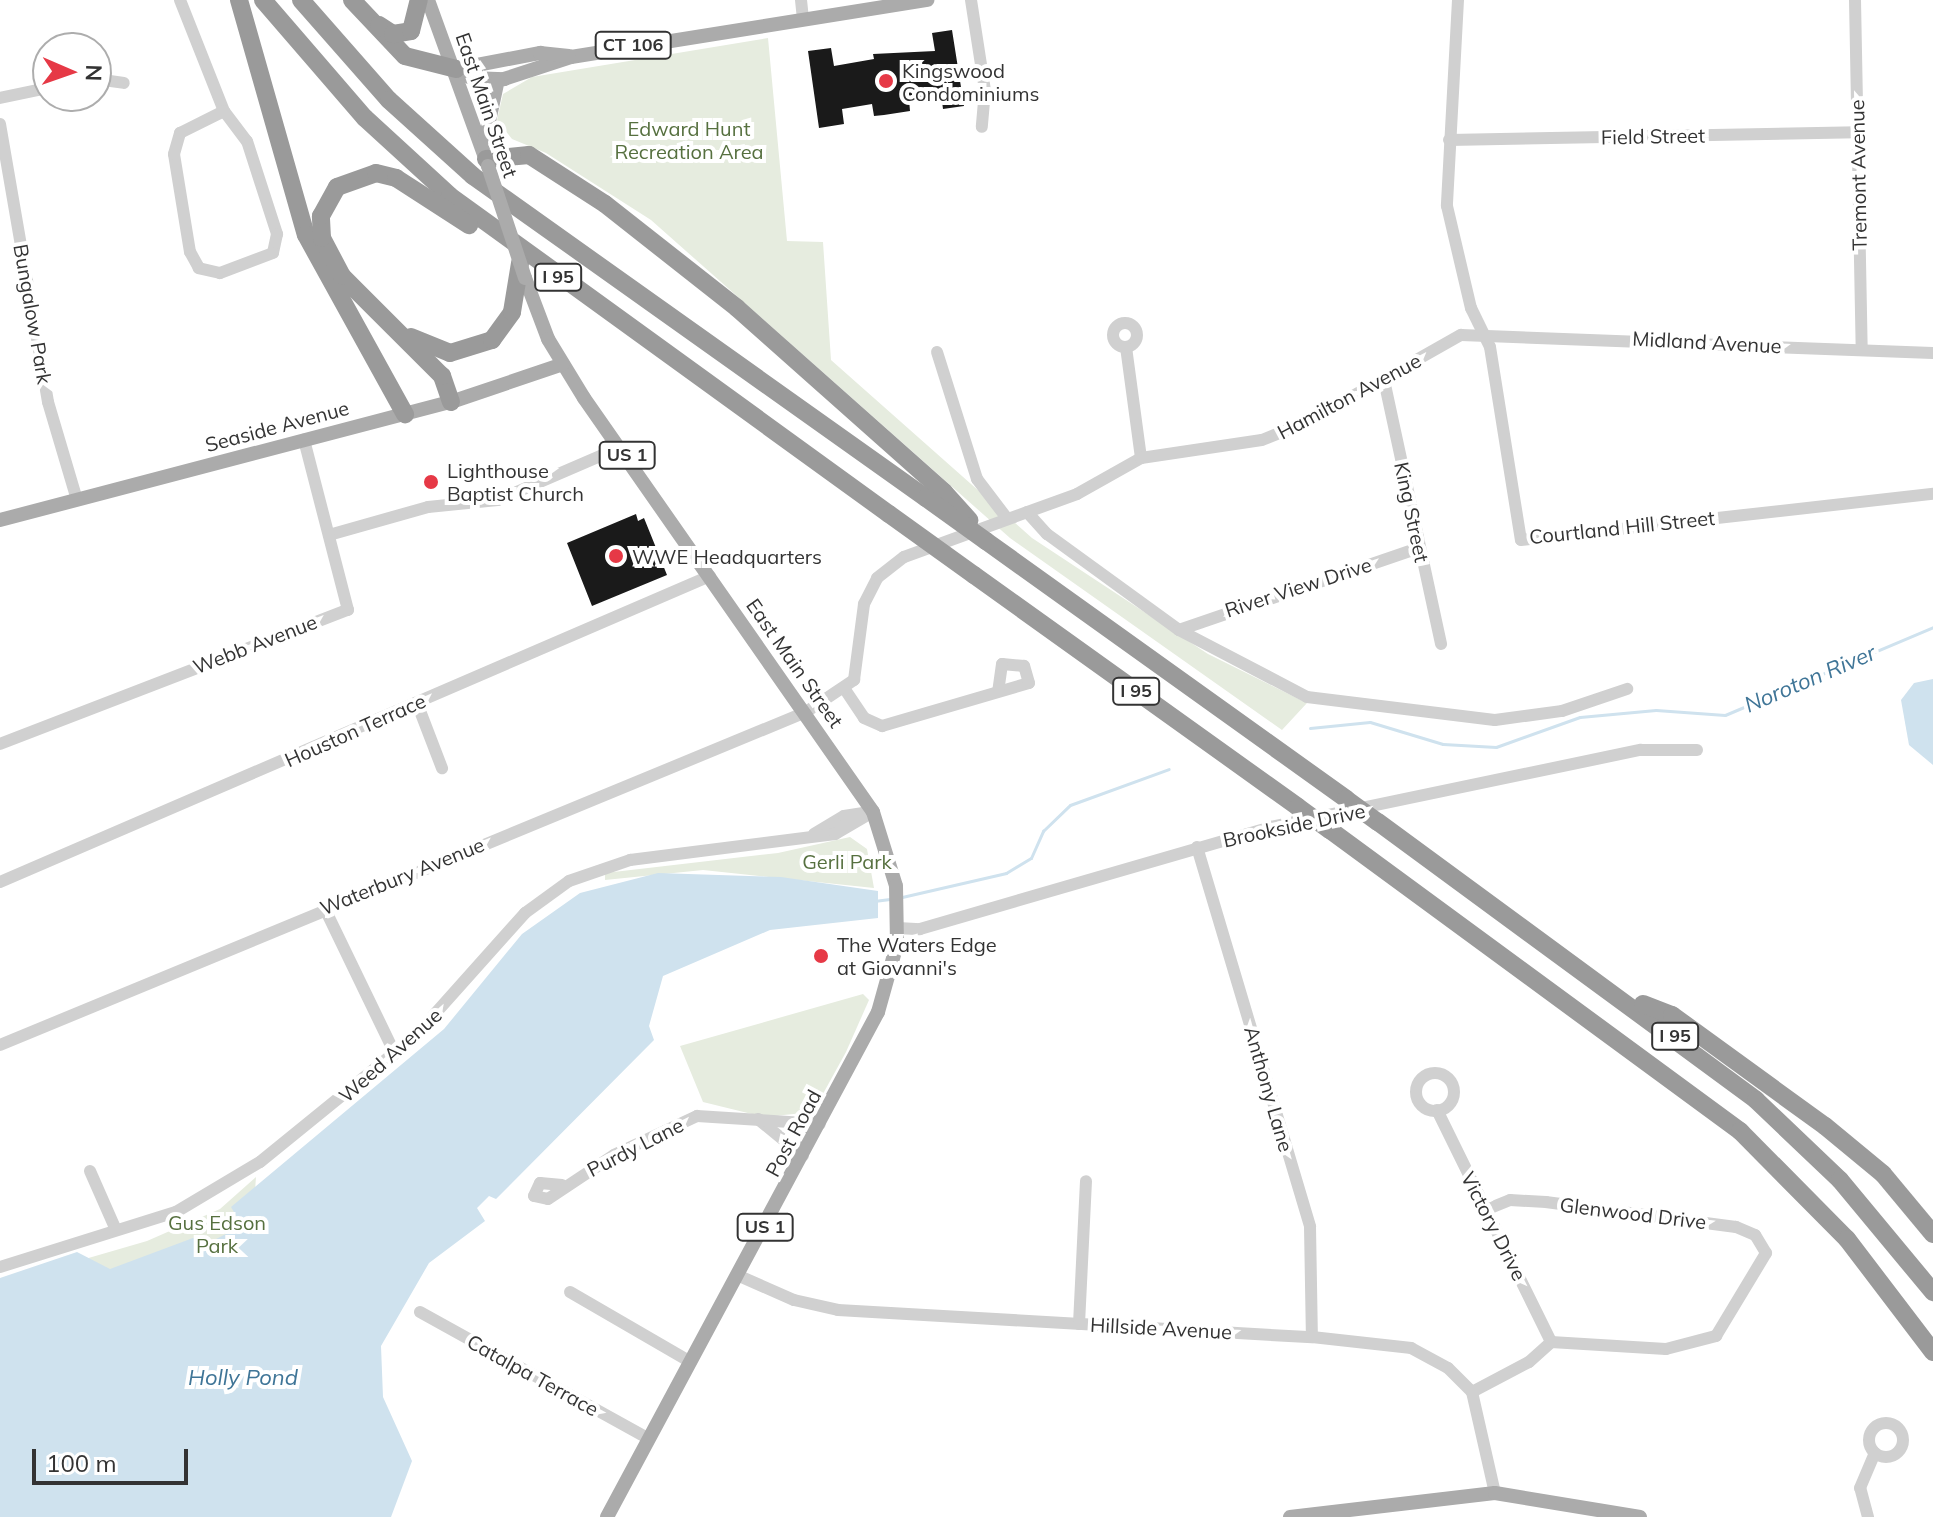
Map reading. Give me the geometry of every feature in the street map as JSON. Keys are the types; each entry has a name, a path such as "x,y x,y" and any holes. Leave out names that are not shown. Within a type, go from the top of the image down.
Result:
{"highway":[{"path":"239,0 306,235 405,414"},
{"name":"I 95","path":"263,0 339,90 421,171 652,344 1721,1114 1847,1239 1933,1352"},
{"name":"I 95","path":"301,0 389,100 473,176 935,495 993,546 1621,996 1785,1126 1866,1209 1933,1292"},
{"path":"352,0 398,35 416,26 419,0"},
{"path":"352,0 405,56 456,69"},
{"path":"486,159 529,155 580,186 737,308 935,495"},
{"path":"451,402 442,376 376,313 333,263 320,228 330,194 364,173 406,183 652,344"},
{"path":"376,313 434,349 477,349 508,320 523,271"},
{"path":"1621,996 1672,1015 1825,1126 1883,1174 1933,1234"}],"main road":[{"name":"East Main Street","path":"428,0 456,69 523,271 563,364 873,812 896,886 898,924"},
{"name":"CT 106","path":"456,69 498,79 543,69 571,57 927,0"},
{"name":"CT 106","path":"456,69 540,53 571,57"},
{"path":"540,53 543,69"},
{"path":"486,159 498,79"},
{"name":"Seaside Avenue","path":"0,520 451,402 563,364"},
{"name":"Post Road","path":"607,1517 878,1012 898,924"},
{"path":"1290,1517 1495,1493 1640,1517"}],"street":[{"path":"180,0 224,111 247,141 277,236 273,253 220,273 199,268 190,252 175,146 186,129 224,111"},
{"path":"801,0 803,18"},
{"path":"971,0 985,90 982,127"},
{"path":"1458,0 1447,206 1481,331"},
{"name":"Tremont Avenue","path":"1855,0 1862,350"},
{"path":"112,81 124,83"},
{"path":"0,98 32,91"},
{"name":"Bungalow Park","path":"0,124 48,402 77,500"},
{"name":"Field Street","path":"1449,140 1857,132"},
{"name":"Midland Avenue","path":"1481,331 1933,353"},
{"name":"Hamilton Avenue","path":"846,691 858,668 864,604 877,578 904,557 1006,517 1077,494 1141,458 1262,440 1384,380 1461,335 1481,331"},
{"name":"Courtland Hill Street","path":"1481,331 1490,347 1521,540 1933,494"},
{"path":"1126,347 1141,458"},
{"path":"937,352 977,479 1006,517"},
{"name":"King Street","path":"1384,380 1441,644"},
{"name":"Webb Avenue","path":"0,744 348,610 304,440"},
{"path":"329,535 428,507 488,503 621,447"},
{"path":"1027,512 1047,534 1179,630 1307,697 1495,720 1562,711 1627,689"},
{"name":"River View Drive","path":"1179,630 1419,548"},
{"name":"Houston Terrace","path":"0,882 710,576"},
{"path":"806,712 846,691 864,718 878,726 998,691"},
{"path":"417,703 442,768"},
{"name":"Waterbury Avenue","path":"0,1045 324,907 806,712"},
{"name":"Brookside Drive","path":"898,924 920,929 1197,847 1641,750 1697,750"},
{"name":"Weed Avenue","path":"0,1267 176,1212 226,1184 395,1054 525,913 569,881 630,860 835,834 873,812"},
{"name":"Anthony Lane","path":"1197,847 1310,1227 1312,1337"},
{"path":"324,907 395,1054"},
{"name":"Victory Drive","path":"1437,1110 1490,1208 1551,1342"},
{"name":"Purdy Lane","path":"562,1185 697,1116 820,1124"},
{"path":"758,1119 803,1156"},
{"path":"90,1171 116,1230"},
{"path":"1079,1324 1086,1181"},
{"name":"Glenwood Drive","path":"1490,1208 1510,1200 1546,1202 1736,1227 1755,1235 1766,1253 1716,1336 1691,1347 1551,1342"},
{"name":"Hillside Avenue","path":"737,1275 784,1297 838,1310 1312,1337 1411,1348 1448,1368 1472,1392"},
{"path":"570,1292 689,1361"},
{"name":"Catalpa Terrace","path":"420,1312 647,1438"},
{"path":"1495,1493 1472,1392 1529,1362 1551,1342"},
{"path":"1868,1517 1860,1488 1875,1453"}],"green space":[{"name":"Edward Hunt Recreation Area","path":"768,38 787,241 823,242 831,360 1032,538 1208,654 1307,703 1282,730 1010,538 651,220 546,153 512,139 497,120 503,94 532,77"},
{"name":"Gerli Park","path":"850,837 867,849 874,888 703,870 605,880 605,873 778,853"},
{"path":"863,994 869,1000 846,1052 813,1112 764,1117 703,1102 680,1046"},
{"name":"Gus Edson Park","path":"256,1177 252,1233 129,1280 61,1266 147,1241 220,1209"}],"water":[{"path":"1933,679 1933,765 1909,745 1901,700 1914,683"},
{"name":"Holly Pond","path":"658,873 781,877 878,891 878,918 770,930 663,976 649,1026 654,1040 496,1199 489,1196 477,1208 485,1221 429,1263 381,1346 383,1397 412,1461 391,1517 0,1517 0,1278 77,1252 110,1269 193,1238 210,1242 242,1226 231,1207 444,1029 522,934 580,893"}],"building":[{"name":"Kingswood Condominiums","path":"952,30 964,106 943,109 941,94 909,99 910,111 874,116 872,104 842,109 844,124 819,128 808,51 831,48 834,66 874,59 873,54 935,51 932,33"},
{"name":"WWE Headquarters","path":"636,514 638,521 644,518 667,575 592,606 567,543"}],"waterway":[{"name":"Noroton River","path":"1310,728 1370,722 1443,744 1496,747 1580,717 1656,710 1725,715 1933,627"},
{"name":"Noroton River","path":"902,897 1006,873 1031,858 1043,831 1070,805 1169,769"},
{"name":"Noroton River","path":"874,901 890,899"}],"place":[{"name":"Kingswood Condominiums","path":"886,81"},
{"name":"Lighthouse Baptist Church","path":"431,482"},
{"name":"WWE Headquarters","path":"616,556"},
{"name":"The Waters Edge at Giovanni's","path":"821,956"}]}
